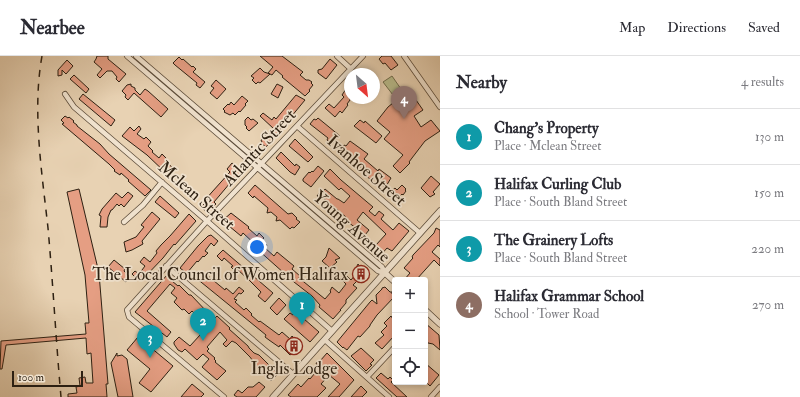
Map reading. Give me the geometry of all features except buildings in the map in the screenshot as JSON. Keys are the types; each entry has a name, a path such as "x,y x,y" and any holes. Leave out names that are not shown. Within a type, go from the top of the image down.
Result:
{"street":[{"name":"Young Avenue","path":"127,56 378,271 385,273"},
{"name":"Young Avenue","path":"136,56 382,267 385,273"},
{"path":"337,56 350,68"},
{"name":"Atlantic Street","path":"352,68 363,56"},
{"path":"404,56 440,107"},
{"name":"Atlantic Street","path":"224,397 129,317 127,310 207,221 344,76"},
{"path":"175,96 179,92"},
{"name":"Mclean Street","path":"65,94 74,107 332,331"},
{"name":"Ivanhoe Street","path":"296,126 420,233"},
{"path":"124,222 143,205 162,182"},
{"path":"273,397 440,210"},
{"path":"166,266 293,374"},
{"path":"385,273 392,279"},
{"path":"428,313 440,324"},
{"path":"325,340 390,397"},
{"path":"367,377 392,349"},
{"path":"431,397 440,387"}],"green space":[{"path":"392,76 401,89 393,95 383,82"},
{"path":"265,169 380,268 380,269 264,170"}],"railway":[{"path":"42,56 38,98 39,142 48,228 61,397"}],"place":[{"name":"Halifax Grammar School","path":"404,119"},
{"name":"The Local Council of Women Halifax","path":"361,274"},
{"name":"Chang’s Property","path":"302,325"},
{"name":"Halifax Curling Club","path":"203,341"},
{"name":"Inglis Lodge","path":"294,346"},
{"name":"The Grainery Lofts","path":"150,358"}]}
